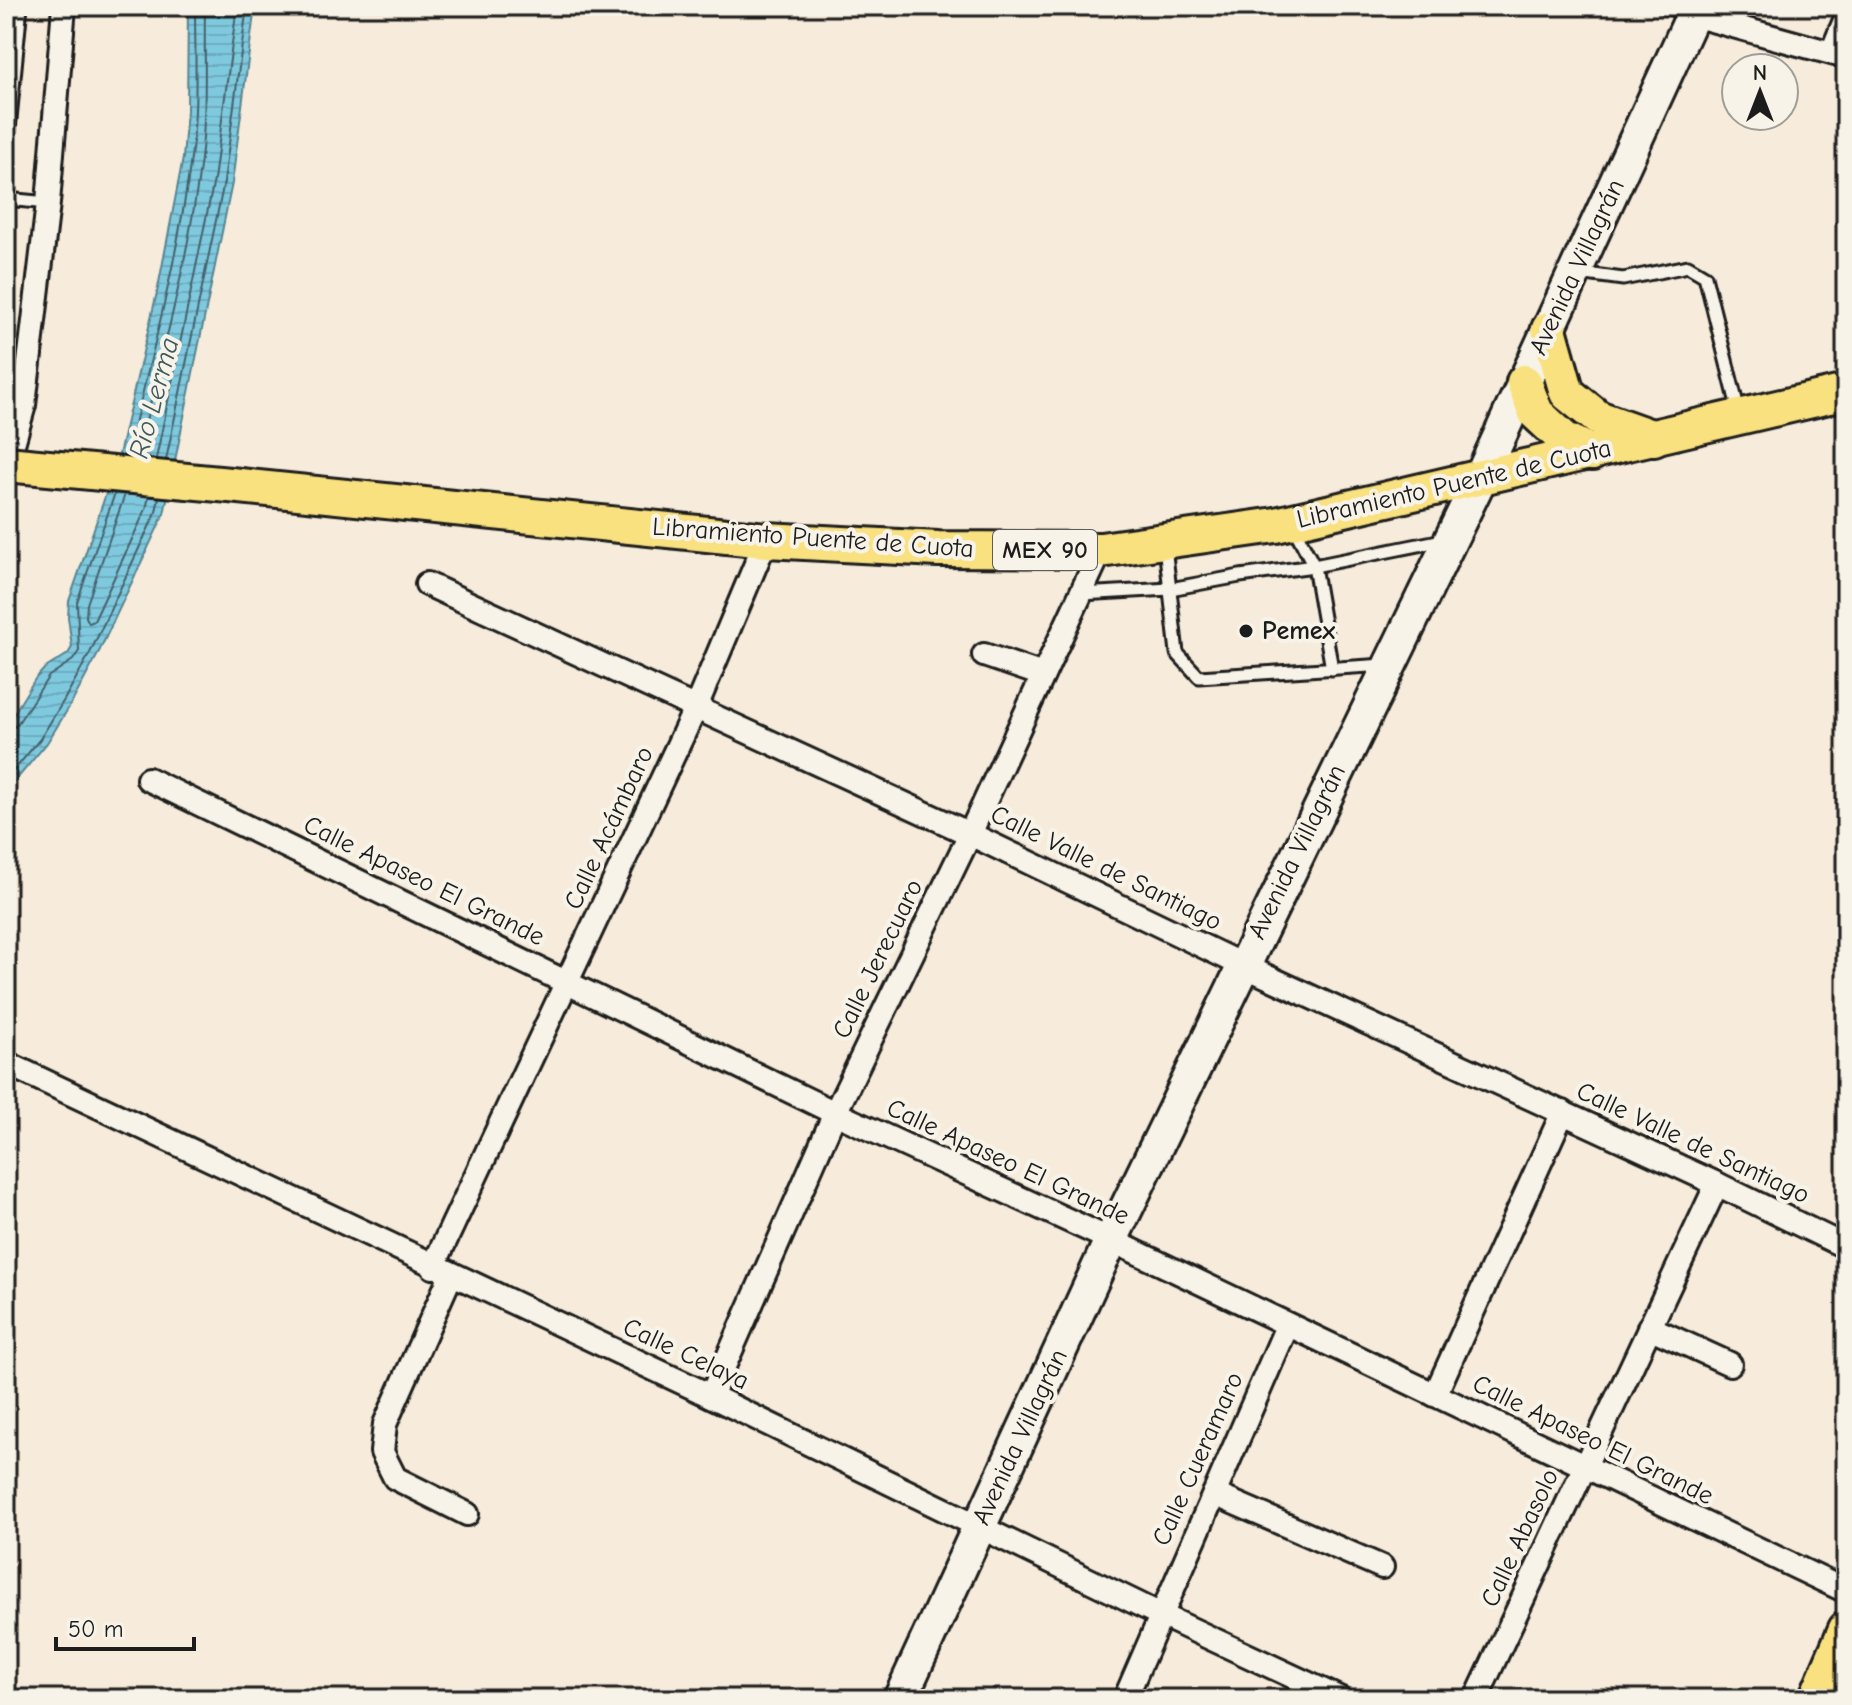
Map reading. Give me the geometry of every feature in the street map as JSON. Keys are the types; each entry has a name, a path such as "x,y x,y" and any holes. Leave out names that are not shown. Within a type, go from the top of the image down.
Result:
{"main road":[{"path":"1549,329 1567,393 1598,418 1654,438"},
{"path":"1524,382 1536,413 1564,439 1592,453"},
{"name":"Libramiento Puente de Cuota","path":"6,467 230,485 766,540 938,549 1101,550 1291,522 1846,392"},
{"path":"1830,1683 1846,1629"}],"street":[{"path":"6,467 20,404 48,203 64,6"},
{"path":"1695,11 1836,54"},
{"name":"Avenida Villagrán","path":"900,1699 1111,1240 1480,479 1695,11"},
{"name":"Calle Acámbaro","path":"467,1514 395,1478 382,1452 385,1424 442,1271 567,981 696,707 766,540"},
{"name":"Calle Jerecuaro","path":"711,1396 835,1113 970,834 1101,550"},
{"name":"Calle Valle de Santiago","path":"427,584 970,834 1242,965 1563,1112 1846,1247"},
{"path":"984,655 1043,675"},
{"name":"Calle Apaseo El Grande","path":"148,779 835,1113 1111,1240 1846,1591"},
{"name":"Calle Celaya","path":"6,1063 711,1396 1341,1699"},
{"path":"1435,1395 1563,1112"},
{"name":"Calle Abasolo","path":"1476,1699 1717,1184"},
{"name":"Calle Cueramaro","path":"1125,1699 1287,1326"},
{"path":"1649,1327 1730,1364"},
{"path":"1214,1494 1382,1567"}],"lane":[{"path":"6,160 21,6"},
{"path":"1662,6 1695,11"},
{"path":"1836,54 1845,6"},
{"path":"6,199 48,203"},
{"path":"1574,273 1623,279 1688,266 1705,276 1740,417"},
{"path":"1291,522 1314,566 1332,669"},
{"path":"1080,594 1170,589 1314,566 1450,539"},
{"path":"1165,541 1177,653 1199,677 1389,665"}],"water":[{"name":"Río Lerma","path":"188,6 255,6 232,183 164,514 71,704 47,743 6,792 6,726 35,679 44,669 68,654 72,647 69,601 118,459 158,288 183,158 187,110"}],"place":[{"name":"Pemex","path":"1246,631"}]}
